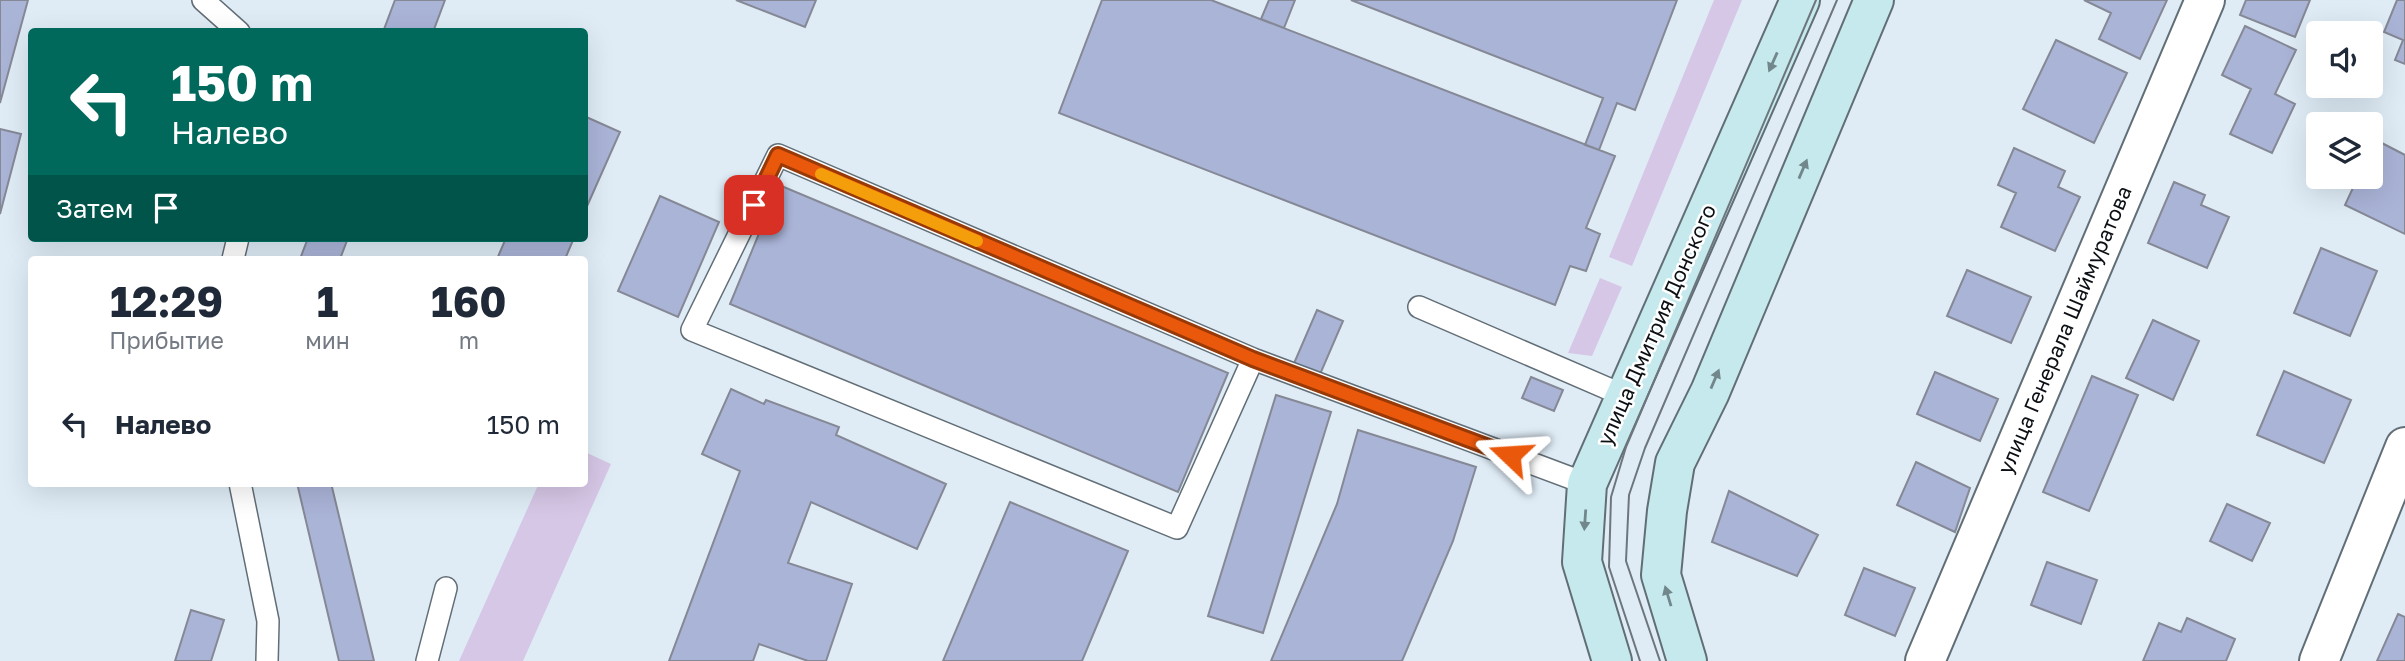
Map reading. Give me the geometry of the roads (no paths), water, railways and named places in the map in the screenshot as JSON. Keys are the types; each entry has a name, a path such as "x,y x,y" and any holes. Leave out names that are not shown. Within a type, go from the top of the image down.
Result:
{"street":[{"name":"улица Дмитрия Донского","path":"1612,661 1583,562 1587,484 1800,0"},
{"path":"1687,661 1661,575 1675,463 1710,392 1874,0"},
{"name":"улица Генерала Шаймуратова","path":"1925,661 2205,0"},
{"path":"2319,661 2405,447"}],"lane":[{"path":"203,0 234,28"},
{"path":"1253,359 1177,528 692,330 778,155 1253,359 1587,484"},
{"path":"1419,307 1625,396"},
{"path":"241,487 268,621 267,661"},
{"path":"427,661 446,588"}],"tram line":[{"path":"1640,661 1609,567 1611,497 1626,447 1816,0"},
{"path":"1660,661 1626,561 1629,495 1645,448 1837,0"}]}
